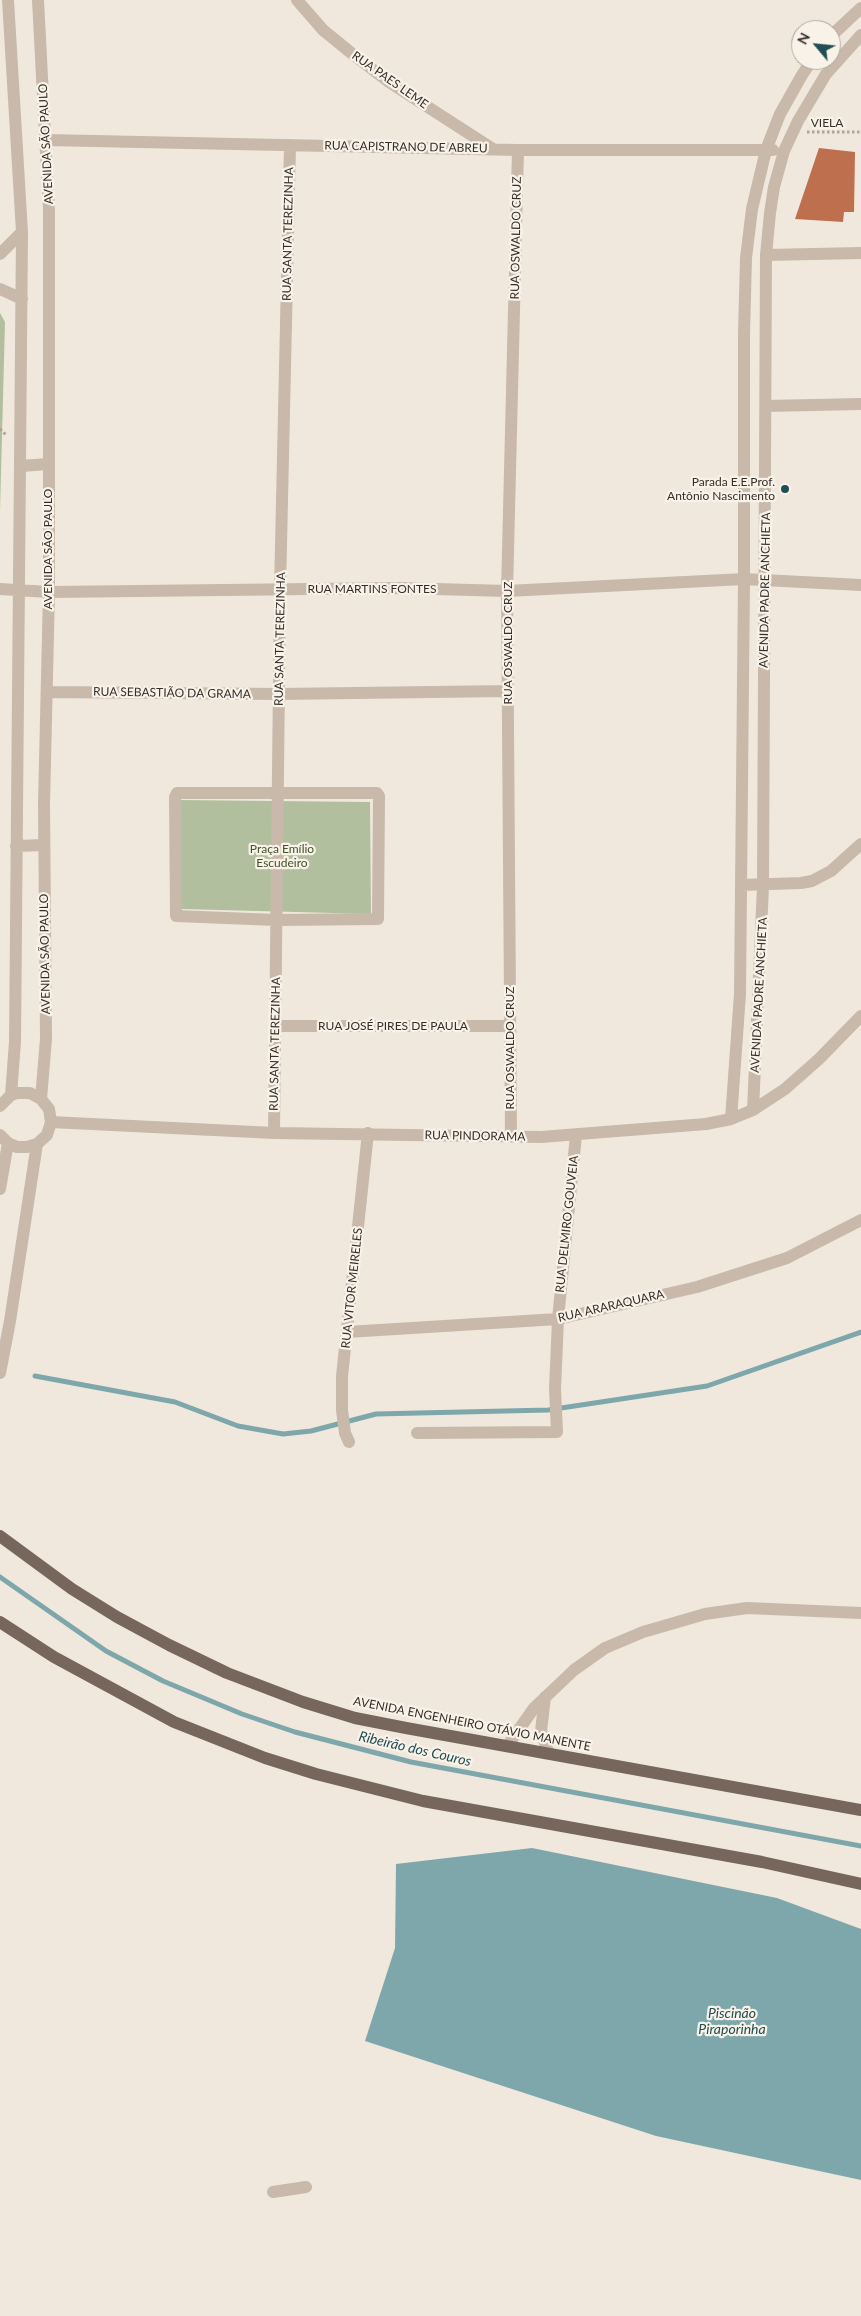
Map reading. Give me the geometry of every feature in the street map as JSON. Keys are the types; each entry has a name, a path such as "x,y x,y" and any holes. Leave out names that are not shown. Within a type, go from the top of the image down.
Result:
{"main road":[{"name":"AVENIDA ENGENHEIRO OTÁVIO MANENTE","path":"0,1536 72,1589 117,1617 168,1645 265,1689 355,1718 861,1810"},
{"path":"0,1622 54,1657 174,1722 265,1758 316,1774 423,1801 762,1862 861,1884"}],"street":[{"path":"8,0 4,35 22,232 15,1042 11,1095"},
{"name":"AVENIDA SÃO PAULO","path":"38,0 49,210 48,592 44,846 46,1039 41,1099"},
{"name":"RUA PAES LEME","path":"297,0 323,30 389,82 493,149"},
{"path":"841,27 861,8"},
{"name":"AVENIDA PADRE ANCHIETA","path":"753,1110 763,886 766,255 774,187 784,151 826,74 861,35"},
{"name":"AVENIDA PADRE ANCHIETA","path":"731,1118 740,994 746,258 752,209 766,150 780,114 805,70"},
{"name":"RUA CAPISTRANO DE ABREU","path":"46,140 518,150 784,151"},
{"name":"RUA SANTA TEREZINHA","path":"274,1132 280,590 290,145"},
{"name":"RUA OSWALDO CRUZ","path":"511,1136 507,591 518,150"},
{"path":"0,254 22,232"},
{"path":"766,255 861,253"},
{"path":"0,289 22,299"},
{"path":"766,406 861,404"},
{"path":"21,466 48,464"},
{"name":"RUA MARTINS FONTES","path":"0,589 48,592 400,588 507,591 744,578 764,579"},
{"path":"764,579 861,585"},
{"name":"RUA SEBASTIÃO DA GRAMA","path":"47,692 279,694 508,691"},
{"path":"177,793 278,793 378,794 379,917 376,919 276,920 176,916 175,797 177,793"},
{"path":"741,886 801,883 812,880 831,871 861,844"},
{"path":"16,846 44,846"},
{"name":"RUA PINDORAMA","path":"51,1122 274,1132 511,1136 576,1135 679,1127 731,1118 753,1110 785,1089 819,1059 861,1016"},
{"name":"RUA JOSÉ PIRES DE PAULA","path":"276,1026 510,1026"},
{"path":"0,1106 11,1095 30,1093 41,1099 49,1109 51,1122 47,1135 37,1144 22,1147 4,1139 0,1189"},
{"name":"RUA VITOR MEIRELES","path":"347,1438 342,1410 342,1376 368,1133"},
{"name":"RUA DELMIRO GOUVEIA","path":"418,1433 556,1427 555,1389 558,1319 576,1135"},
{"path":"0,1373 10,1321 37,1144"},
{"name":"RUA ARARAQUARA","path":"347,1332 558,1319 697,1287 787,1258 861,1220"},
{"path":"508,1745 523,1723 545,1697 592,1656 624,1639 680,1620 747,1608 861,1613"},
{"path":"545,1697 541,1731 548,1752"},
{"path":"272,2192 306,2187"}],"path":[{"name":"VIELA","path":"793,132 861,132"}],"green space":[{"path":"0,313 5,322 0,512"},
{"name":"Praça Emílio Escudeiro","path":"179,800 370,802 371,914 181,909"}],"water":[{"name":"Piscinão Piraporinha","path":"532,1848 777,1898 861,1929 861,2180 656,2136 365,2041 395,1948 396,1864"}],"building":[{"path":"819,148 855,152 854,212 844,212 843,222 795,219"}],"waterway":[{"path":"35,1376 175,1402 238,1426 283,1434 311,1431 376,1414 548,1410 707,1386 861,1332"},
{"name":"Ribeirão dos Couros","path":"0,1577 106,1651 163,1681 242,1714 295,1732 411,1762 861,1846"}],"place":[{"name":"Parada E.E.Prof. Antônio Nascimento","path":"785,489"}]}
